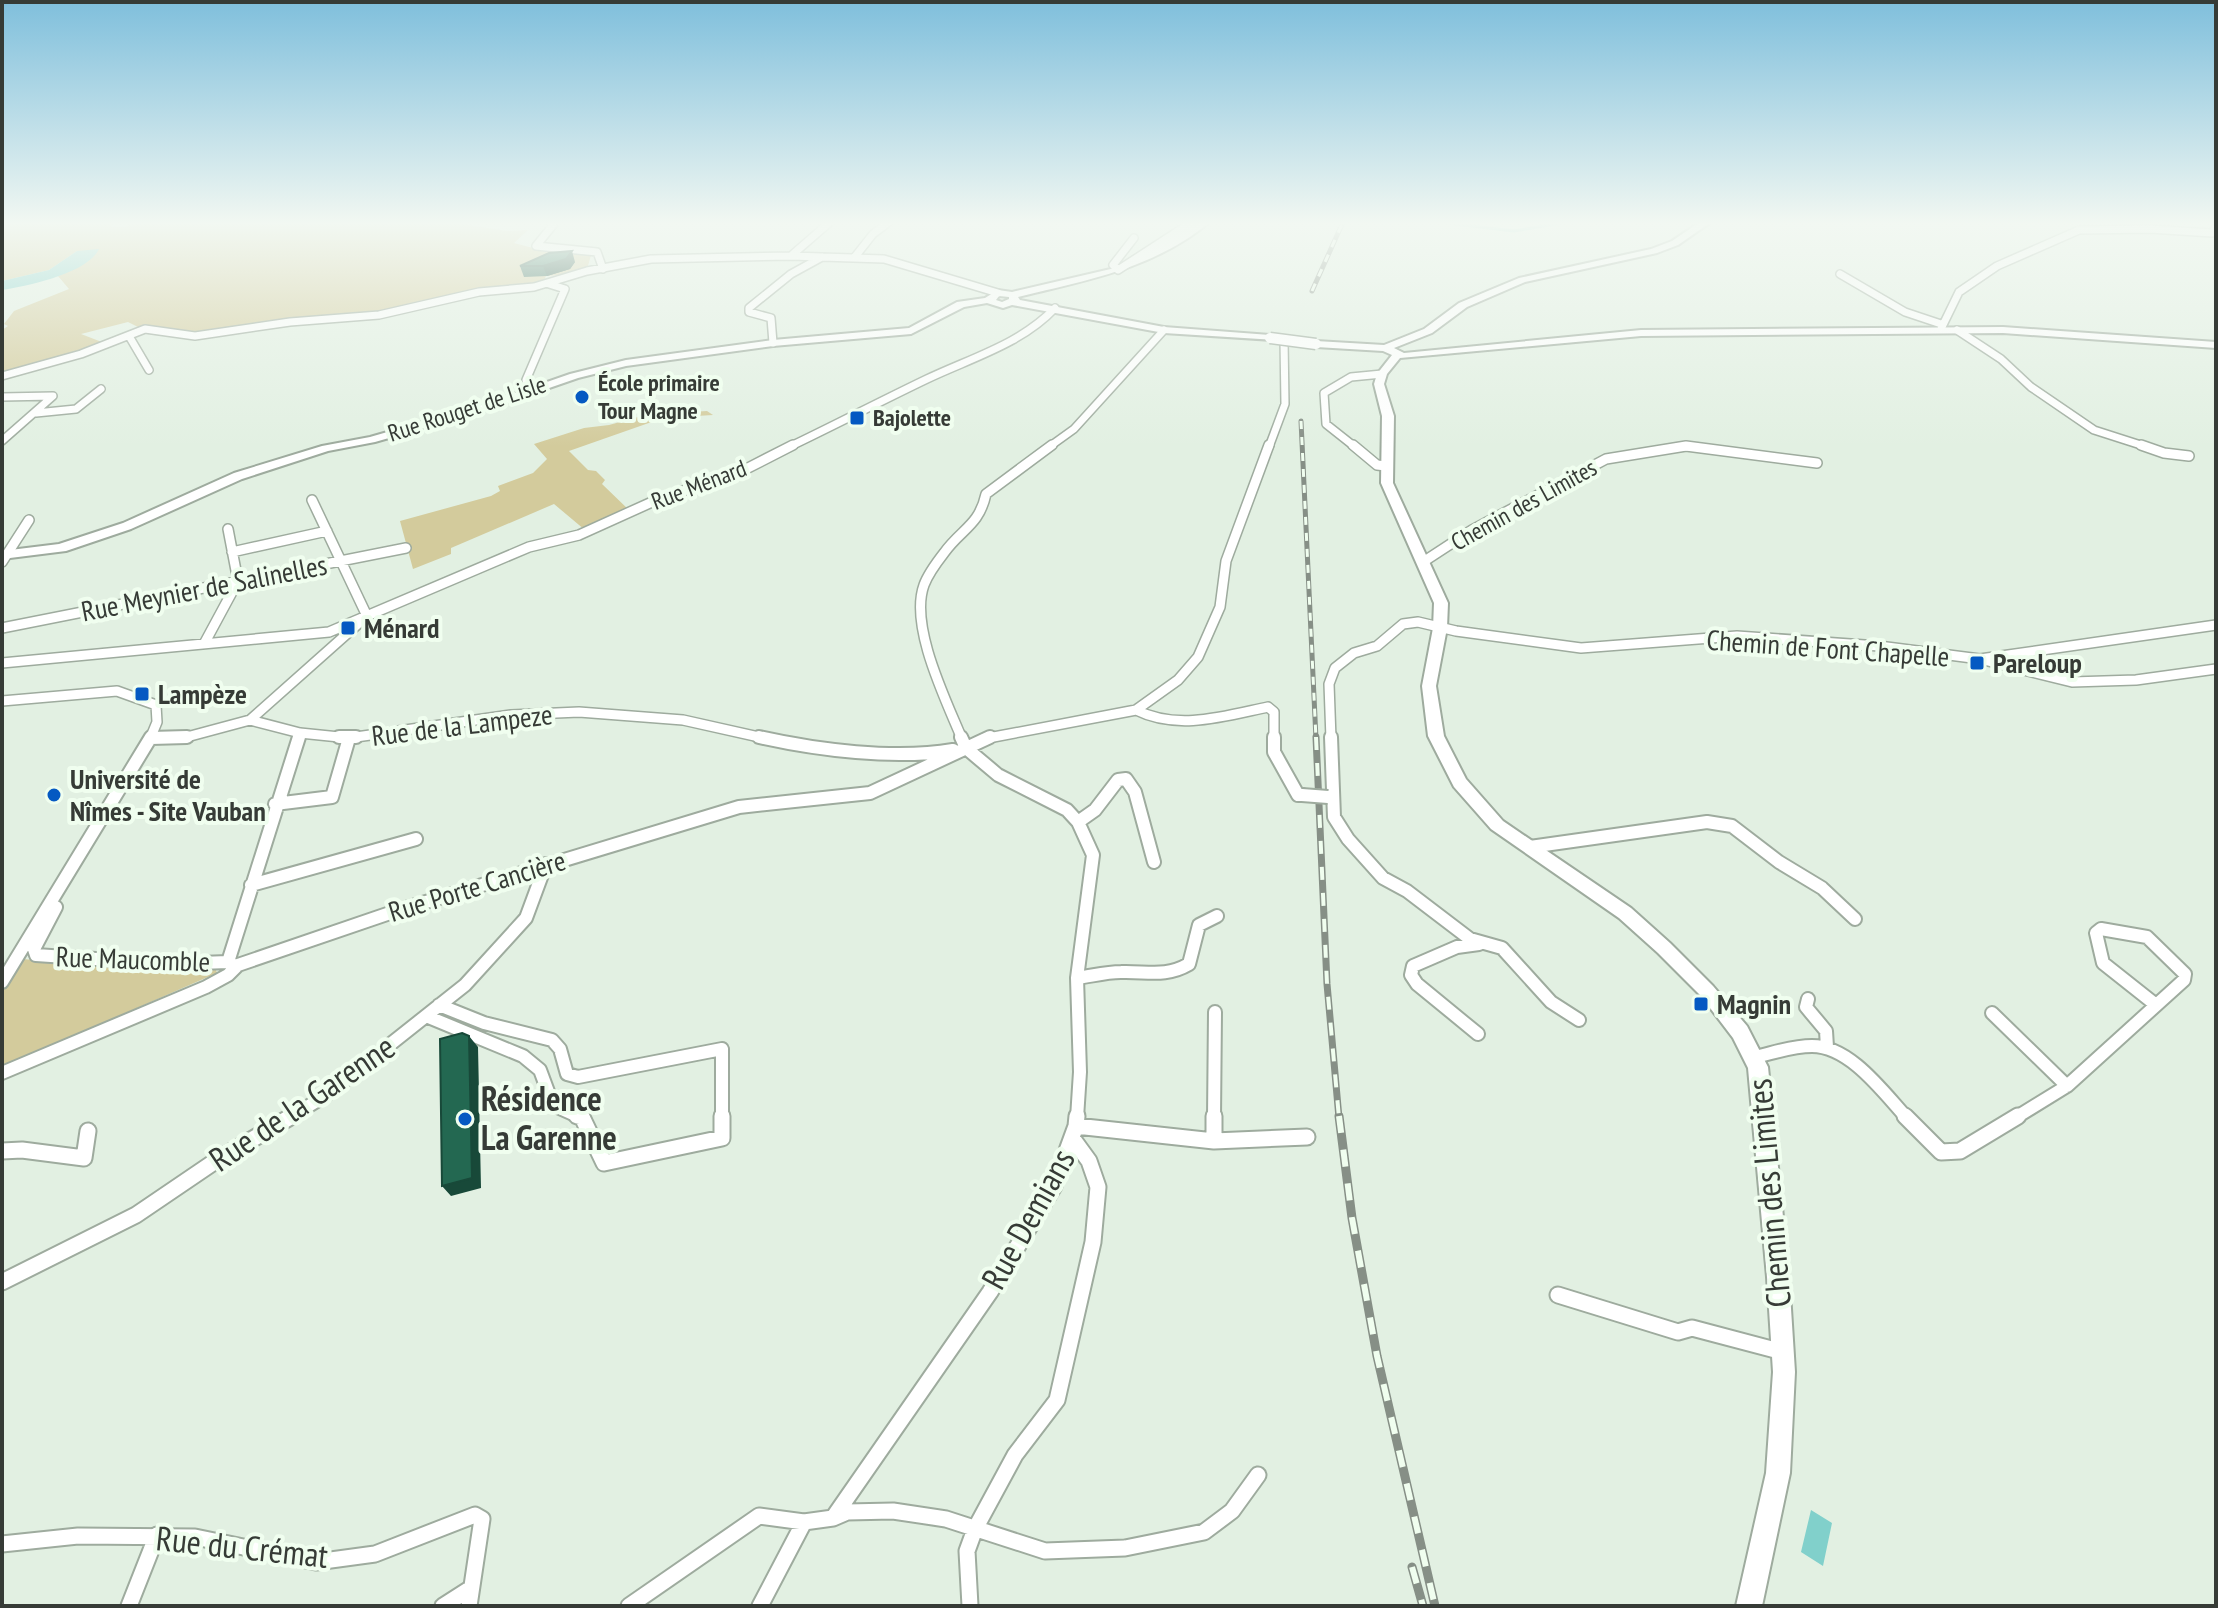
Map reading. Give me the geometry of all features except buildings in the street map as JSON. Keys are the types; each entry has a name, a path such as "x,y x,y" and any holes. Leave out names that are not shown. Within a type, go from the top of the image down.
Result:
{"street":[{"path":"2,376 81,354 149,329 195,336 217,334 290,322 379,315 457,297"},
{"path":"530,389 526,380 562,297"},
{"path":"763,297 749,308 749,312 771,318 773,343"},
{"name":"Rue Rouget de Lisle","path":"4,557 61,548 127,526 238,476 326,448 371,440 482,408 530,389 626,363 773,343 911,331 961,304 993,297"},
{"name":"Rue Rouget de Lisle","path":"993,297 1000,305 1013,298"},
{"path":"1386,466 1377,465 1326,424 1324,393 1351,377 1382,374 1391,352 1428,331 1463,305 1482,297"},
{"path":"1879,297 1905,312 1957,330 2214,346"},
{"path":"1941,327 1956,297"},
{"path":"1013,298 1164,330 1391,352 1641,333 1863,333 1941,327"},
{"name":"Rue Ménard","path":"2,663 329,632 529,547 579,535 652,502 748,468 929,378 998,348 1040,324 1055,308"},
{"path":"1154,862 1145,842 1137,793 1132,782 1118,780 1095,810 1078,822 1067,810 998,775 966,748 939,682 920,616 924,585 945,551 982,513 986,494 1074,429 1164,330"},
{"path":"1957,330 2001,359 2031,387 2094,430 2164,453 2189,456"},
{"path":"129,336 149,370"},
{"path":"966,748 985,738 1136,710 1178,680 1198,657 1220,607 1226,561 1285,404 1284,340"},
{"name":"Chemin des Limites","path":"1382,374 1379,384 1388,416 1386,466 1390,492 1441,603 1440,628 1429,686 1436,736 1460,783 1497,825 1625,913 1664,948 1707,991 1740,1032 1755,1057 1784,1352 1778,1473 1749,1606"},
{"path":"36,413 76,409 101,389"},
{"path":"2,397 53,396 2,441"},
{"name":"Chemin des Limites","path":"1423,562 1472,530 1606,459 1686,446 1817,463"},
{"path":"250,720 366,617 312,500"},
{"path":"4,557 29,520"},
{"path":"204,644 238,581 228,529"},
{"path":"232,552 327,531"},
{"name":"Rue Meynier de Salinelles","path":"2,628 406,548"},
{"name":"Chemin de Font Chapelle","path":"1330,797 1329,684 1335,668 1354,653 1377,646 1403,624 1418,622 1440,628 1581,648 1737,636 1879,646 1980,659 2216,625"},
{"name":"Rue Ménard","path":"329,632 346,636"},
{"path":"1980,659 2056,680 2078,682 2190,674 2216,669"},
{"path":"2,701 117,691 156,705 158,725 2,982"},
{"path":"1136,710 1152,718 1204,721 1268,707 1274,712 1274,752 1298,795 1330,797 1334,817 1341,828 1383,878 1407,891 1480,944"},
{"name":"Rue de la Lampeze","path":"151,738 183,738 250,720 300,733 349,738 511,715 579,712 683,720 786,743 840,749 929,754 966,748"},
{"path":"233,963 251,885 300,733"},
{"path":"275,804 332,797 349,738"},
{"name":"Rue Porte Cancière","path":"2,1073 206,987 228,975 233,963 739,807 870,793 966,748"},
{"name":"Rue Demians","path":"833,1518 990,1292 1054,1186 1075,1132 1080,1072 1077,978 1093,855 1078,822"},
{"path":"1530,847 1707,822 1732,826 1779,862 1822,888 1855,919"},
{"name":"Rue Maucomble","path":"96,828 34,949 36,955 171,964 233,963"},
{"path":"251,885 416,839"},
{"name":"Rue de la Garenne","path":"2,1282 136,1215 217,1160 325,1096 465,985 526,918 546,864"},
{"path":"1077,978 1126,972 1174,975 1189,964 1199,925 1217,916"},
{"path":"1755,1057 1815,1045 1827,1047 1856,1065 1922,1136 1941,1152 1960,1151 2067,1086 2184,980 2185,974 2147,937 2101,929 2096,933 2103,963 2156,1005"},
{"path":"1478,1034 1417,984 1411,975 1413,966 1457,947 1480,944 1502,948 1551,1002 1579,1020"},
{"path":"1808,999 1806,1007 1826,1031 1827,1047"},
{"path":"426,1016 449,1028 507,1045 539,1068 550,1102 559,1110 582,1117 604,1163 722,1138 722,1049 578,1077 567,1074 560,1049 552,1040 484,1023 439,1005"},
{"path":"1214,1141 1215,1012"},
{"path":"1992,1013 2067,1086"},
{"path":"2,1151 22,1150 84,1158 88,1131"},
{"path":"970,1606 967,1551 975,1529 1015,1455 1057,1400 1093,1242 1098,1187 1075,1132 1214,1141 1307,1137"},
{"path":"1558,1295 1678,1332 1692,1328 1784,1352"},
{"path":"629,1606 759,1516 804,1522 833,1518 847,1512 893,1511 946,1519 1045,1551 1125,1548 1204,1532 1232,1511 1258,1475"},
{"name":"Rue du Crémat","path":"2,1544 78,1536 195,1537 316,1562 375,1554 475,1515 482,1519 469,1598"},
{"path":"760,1606 804,1522"},
{"path":"129,1606 157,1535"},
{"path":"443,1606 469,1598"}],"shaded area":[{"path":"49,297 463,297 389,311 203,334 138,327 128,322 81,334 107,344 2,374 2,330 8,326 4,324 14,311"},
{"path":"682,405 691,412 707,411 713,415 663,418 569,451 588,470 596,471 605,480 602,484 630,511 585,530 554,504 451,548 451,554 413,569 400,521 491,496 500,491 498,486 533,473 547,459 534,444 584,428 609,425"},
{"path":"23,959 160,972 216,970 217,973 2,1067 2,989"}],"water":[{"path":"1811,1510 1832,1523 1823,1566 1801,1552"}],"railway":[{"path":"1301,421 1316,739"},
{"path":"1316,737 1327,984 1339,1118"},
{"path":"1339,1116 1352,1218 1377,1356 1435,1606"},
{"path":"1412,1567 1423,1606"}],"place":[{"name":"École primaire Tour Magne","path":"582,397"},
{"name":"Bajolette","path":"857,418"},
{"name":"Ménard","path":"348,628"},
{"name":"Pareloup","path":"1977,663"},
{"name":"Lampèze","path":"142,694"},
{"name":"Université de Nîmes - Site Vauban","path":"54,795"},
{"name":"Magnin","path":"1701,1004"},
{"name":"Résidence La Garenne","path":"465,1119"}]}
